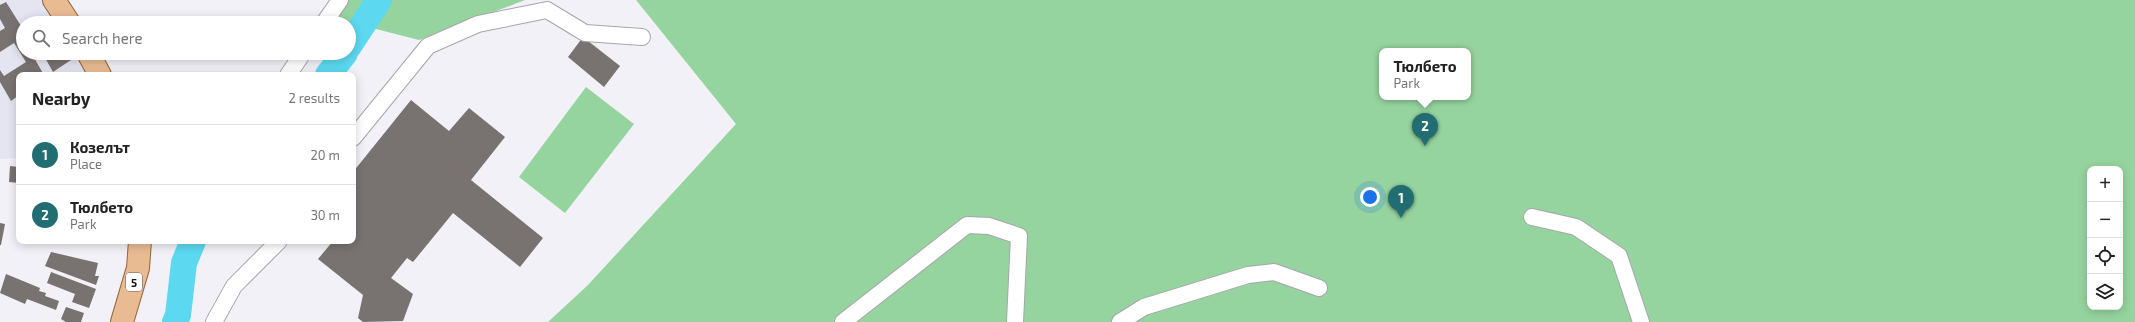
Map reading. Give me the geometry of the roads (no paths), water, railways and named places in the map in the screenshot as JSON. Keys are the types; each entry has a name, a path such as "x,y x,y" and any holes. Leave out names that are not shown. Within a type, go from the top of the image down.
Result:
{"main road":[{"path":"54,0 64,16"},
{"name":"5","path":"122,322 138,268 140,244"}],"street":[{"path":"329,16 340,0"},
{"path":"356,134 428,46 478,24 546,10 585,33 642,37"},
{"path":"290,72 298,60"},
{"path":"1532,217 1576,227 1619,256 1641,322"},
{"path":"843,322 968,226 989,226 1019,236 1015,322"},
{"path":"214,322 234,286 276,244"},
{"path":"1120,322 1144,307 1248,275 1274,272 1319,288"}],"waterway":[{"path":"356,35 379,0"},
{"path":"330,72 340,60"},
{"path":"175,322 178,315 184,263 192,244"}],"place":[{"name":"Тюлбето","path":"1425,146"},
{"name":"Козелът","path":"1401,218"}]}
